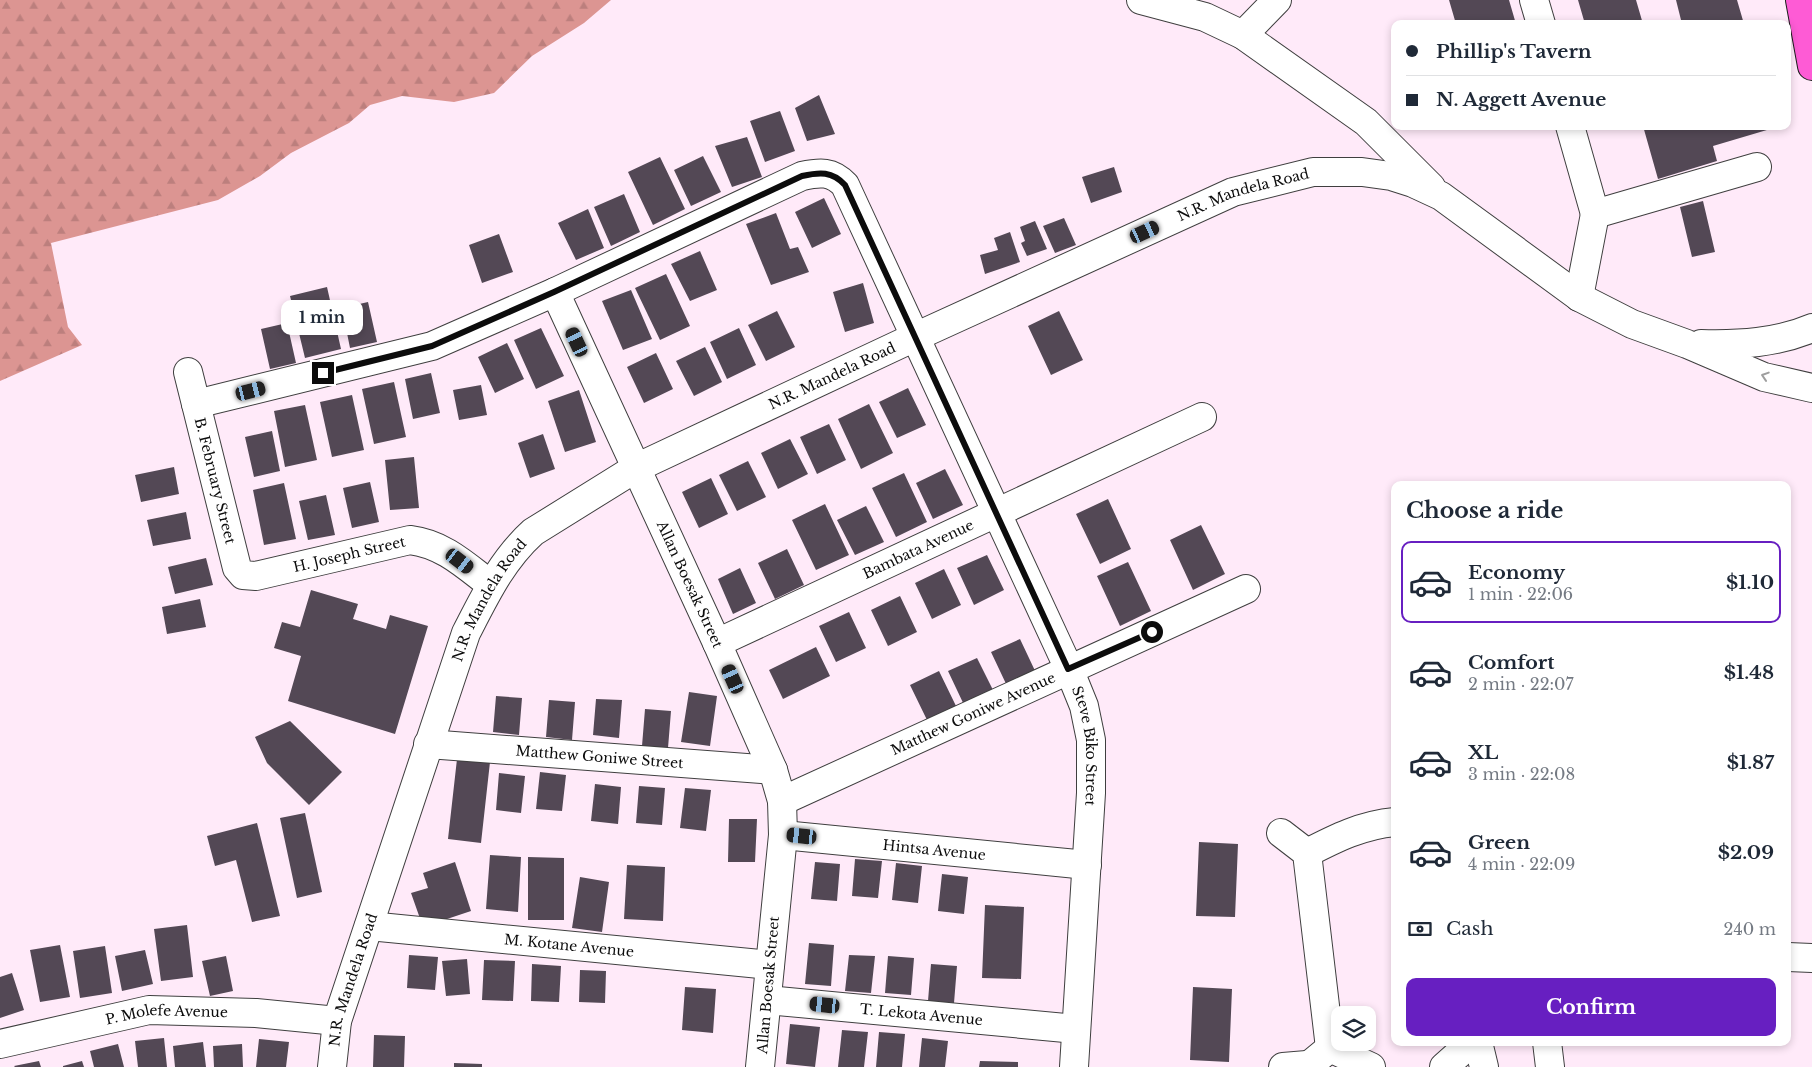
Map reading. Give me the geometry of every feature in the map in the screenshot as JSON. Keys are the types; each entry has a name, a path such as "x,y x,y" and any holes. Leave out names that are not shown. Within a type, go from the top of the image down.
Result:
{"main road":[{"path":"1800,0 1812,66"}],"street":[{"path":"1141,0 1205,17 1243,35 1366,122 1441,196"},
{"path":"1243,35 1277,0"},
{"path":"1534,0 1540,20"},
{"path":"1571,130 1595,214 1579,297"},
{"path":"1595,214 1757,167"},
{"name":"Steve Biko Street","path":"554,292 802,176 818,172 828,173 838,178 845,185 1084,706 1091,740 1087,865 1074,1067"},
{"name":"N.R. Mandela Road","path":"332,1067 337,1021 466,633 491,585 520,544 533,532 636,468 915,337 1233,192 1313,172 1362,172 1391,176 1441,196 1579,297 1632,324 1687,344 1764,377 1812,388"},
{"path":"196,404 432,346 554,292"},
{"name":"Allan Boesak Street","path":"554,292 717,643 773,770 782,801 783,835 760,1067"},
{"name":"N.R. Mandela Road","path":"1687,344 1740,345 1799,334 1812,328"},
{"name":"B. February Street","path":"188,372 237,568 247,577 256,576"},
{"name":"Bambata Avenue","path":"717,643 1202,417"},
{"name":"H. Joseph Street","path":"256,576 410,540 428,542 445,550 491,585"},
{"name":"Matthew Goniwe Avenue","path":"782,801 1246,589"},
{"name":"Matthew Goniwe Street","path":"428,744 773,770"},
{"path":"1307,853 1355,830 1372,824 1391,822"},
{"path":"1280,833 1307,853 1330,1048"},
{"name":"Hintsa Avenue","path":"783,835 1087,865"},
{"name":"M. Kotane Avenue","path":"369,926 770,965"},
{"path":"1791,957 1812,958"},
{"name":"T. Lekota Avenue","path":"767,1000 1076,1029"},
{"name":"P. Molefe Avenue","path":"0,1044 149,1010 256,1013 337,1021"},
{"path":"1444,1067 1468,1046"},
{"path":"1479,1046 1484,1067"},
{"path":"1547,1046 1550,1067"},
{"path":"1299,1066 1330,1048"},
{"path":"1330,1048 1371,1067"}],"green space":[{"path":"0,0 611,0 584,23 532,56 494,93 454,102 402,96 370,105 349,123 291,153 260,176 218,200 51,243 68,327 82,345 0,381"}],"building":[{"path":"1449,0 1509,0 1515,20 1455,20"},
{"path":"1578,0 1636,0 1642,20 1584,20"},
{"path":"1676,0 1737,0 1743,20 1681,20"},
{"path":"819,95 835,134 807,141 795,108"},
{"path":"780,111 795,151 765,162 750,121"},
{"path":"1644,130 1767,130 1713,146 1717,161 1658,179"},
{"path":"747,137 762,177 732,187 715,146"},
{"path":"703,156 721,192 691,206 674,170"},
{"path":"660,157 685,209 653,225 628,172"},
{"path":"1114,167 1122,192 1091,203 1082,177"},
{"path":"624,194 640,232 611,246 594,207"},
{"path":"824,198 841,234 812,248 795,212"},
{"path":"1703,201 1715,252 1692,257 1680,207"},
{"path":"588,209 604,248 576,260 558,223"},
{"path":"776,213 790,249 798,247 809,272 771,285 746,224"},
{"path":"1064,218 1076,245 1055,253 1043,226"},
{"path":"1035,221 1047,249 1027,256 1021,243 1025,241 1020,227"},
{"path":"1010,232 1020,262 985,274 980,255 998,250 994,238"},
{"path":"499,234 513,272 482,283 469,245"},
{"path":"700,251 717,290 690,301 671,264"},
{"path":"666,274 690,326 660,340 635,288"},
{"path":"863,283 874,323 845,332 833,292"},
{"path":"327,287 341,349 305,358 290,296"},
{"path":"631,290 652,339 623,350 602,301"},
{"path":"368,302 377,342 350,348 342,308"},
{"path":"777,311 795,347 766,361 748,325"},
{"path":"1059,311 1083,360 1051,375 1028,326"},
{"path":"287,323 296,363 270,369 261,329"},
{"path":"541,328 564,376 536,389 514,340"},
{"path":"739,328 756,365 727,379 710,342"},
{"path":"507,343 524,379 495,393 478,357"},
{"path":"705,347 722,382 694,396 676,361"},
{"path":"656,353 673,389 644,403 627,367"},
{"path":"431,373 440,413 413,419 405,379"},
{"path":"394,382 406,437 374,444 362,389"},
{"path":"481,385 487,415 459,420 453,390"},
{"path":"908,388 926,425 897,438 879,402"},
{"path":"579,390 596,442 565,452 548,401"},
{"path":"352,395 364,450 332,457 320,402"},
{"path":"869,404 893,453 861,469 838,419"},
{"path":"305,405 317,460 285,467 274,411"},
{"path":"829,424 846,460 817,474 800,437"},
{"path":"272,431 280,471 254,477 245,437"},
{"path":"543,434 555,469 530,478 518,443"},
{"path":"790,439 808,474 778,489 761,453"},
{"path":"414,457 419,508 390,510 385,460"},
{"path":"748,461 766,497 737,511 719,475"},
{"path":"174,467 179,494 141,502 135,475"},
{"path":"945,469 963,505 933,519 916,483"},
{"path":"904,473 927,522 896,537 872,488"},
{"path":"711,478 728,514 699,528 682,492"},
{"path":"370,482 379,522 352,528 343,488"},
{"path":"284,483 296,539 264,545 253,490"},
{"path":"326,495 335,535 308,540 299,501"},
{"path":"1108,499 1131,549 1100,564 1076,514"},
{"path":"825,504 849,555 816,570 792,520"},
{"path":"866,506 884,542 855,555 837,520"},
{"path":"186,512 191,539 153,546 147,520"},
{"path":"1201,525 1225,574 1193,590 1170,540"},
{"path":"787,549 804,585 775,599 758,563"},
{"path":"987,555 1004,590 974,605 957,568"},
{"path":"206,558 213,585 175,594 168,567"},
{"path":"1128,562 1151,611 1120,626 1097,576"},
{"path":"740,568 756,603 733,614 718,579"},
{"path":"944,569 961,605 932,619 915,583"},
{"path":"311,590 358,604 353,619 386,629 390,615 428,626 395,734 288,701 301,656 274,648 282,622 300,627"},
{"path":"900,596 917,632 888,646 871,610"},
{"path":"200,599 206,627 167,634 162,607"},
{"path":"849,612 866,648 836,662 819,626"},
{"path":"1020,639 1037,675 1008,688 991,652"},
{"path":"816,647 830,676 783,699 769,670"},
{"path":"977,658 995,694 965,707 948,671"},
{"path":"939,671 956,706 927,720 910,685"},
{"path":"689,692 717,696 710,746 681,742"},
{"path":"496,696 522,698 519,735 493,732"},
{"path":"596,699 622,700 619,738 593,735"},
{"path":"549,700 575,702 572,740 546,737"},
{"path":"645,709 671,711 668,748 642,746"},
{"path":"290,721 342,772 309,805 267,763 255,737"},
{"path":"457,759 490,762 481,843 448,839"},
{"path":"540,772 566,775 562,811 536,809"},
{"path":"499,773 525,776 521,813 496,810"},
{"path":"595,784 621,787 618,824 591,821"},
{"path":"639,786 665,788 662,825 636,823"},
{"path":"685,788 711,790 706,831 680,828"},
{"path":"305,813 322,892 297,898 280,818"},
{"path":"729,819 757,819 755,862 728,862"},
{"path":"257,823 280,916 252,922 236,860 215,866 207,836"},
{"path":"1199,842 1238,844 1235,917 1196,916"},
{"path":"490,855 521,857 518,912 486,909"},
{"path":"528,857 564,858 564,920 528,920"},
{"path":"855,859 882,861 878,898 852,896"},
{"path":"455,862 471,911 423,927 411,893 428,888 423,873"},
{"path":"815,862 840,864 837,901 811,899"},
{"path":"896,863 922,866 918,903 892,900"},
{"path":"627,865 665,867 663,921 624,919"},
{"path":"942,874 968,877 964,914 938,911"},
{"path":"580,877 609,882 602,932 572,928"},
{"path":"985,905 1024,907 1021,979 982,978"},
{"path":"187,925 193,977 161,981 154,929"},
{"path":"809,943 834,945 831,986 805,984"},
{"path":"60,945 70,997 40,1002 30,950"},
{"path":"105,946 112,993 80,998 73,951"},
{"path":"145,950 153,984 122,991 115,956"},
{"path":"409,955 438,957 435,990 407,988"},
{"path":"849,955 875,956 871,993 845,991"},
{"path":"226,956 233,991 210,996 202,961"},
{"path":"888,956 914,958 911,995 885,993"},
{"path":"467,959 470,994 446,996 442,961"},
{"path":"484,960 515,961 513,1001 482,1000"},
{"path":"532,964 561,966 559,1002 531,1001"},
{"path":"931,964 957,966 954,1003 928,1001"},
{"path":"580,970 606,971 605,1003 579,1002"},
{"path":"12,973 24,1010 0,1018 0,977"},
{"path":"685,987 716,989 713,1033 682,1030"},
{"path":"1193,987 1232,989 1229,1062 1190,1060"},
{"path":"790,1024 820,1027 815,1067 786,1064"},
{"path":"842,1030 868,1032 864,1067 838,1067"},
{"path":"879,1032 905,1034 902,1067 876,1067"},
{"path":"374,1035 405,1036 404,1067 373,1067"},
{"path":"164,1038 167,1067 138,1067 135,1041"},
{"path":"922,1038 948,1041 945,1067 919,1067"},
{"path":"259,1039 289,1042 286,1067 256,1067"},
{"path":"203,1042 206,1067 175,1067 173,1046"},
{"path":"118,1044 124,1067 94,1067 90,1051"},
{"path":"242,1044 243,1067 214,1067 213,1046"},
{"path":"39,1061 41,1067 14,1066"},
{"path":"82,1061 84,1067 63,1067 63,1066"},
{"path":"980,1061 1018,1062 1018,1067 979,1067"},
{"path":"454,1063 482,1064 482,1067 454,1067"}],"route":[{"path":"323,373 432,346 554,292 802,176 818,172 828,173 838,178 845,185 1068,669 1152,632"}]}
